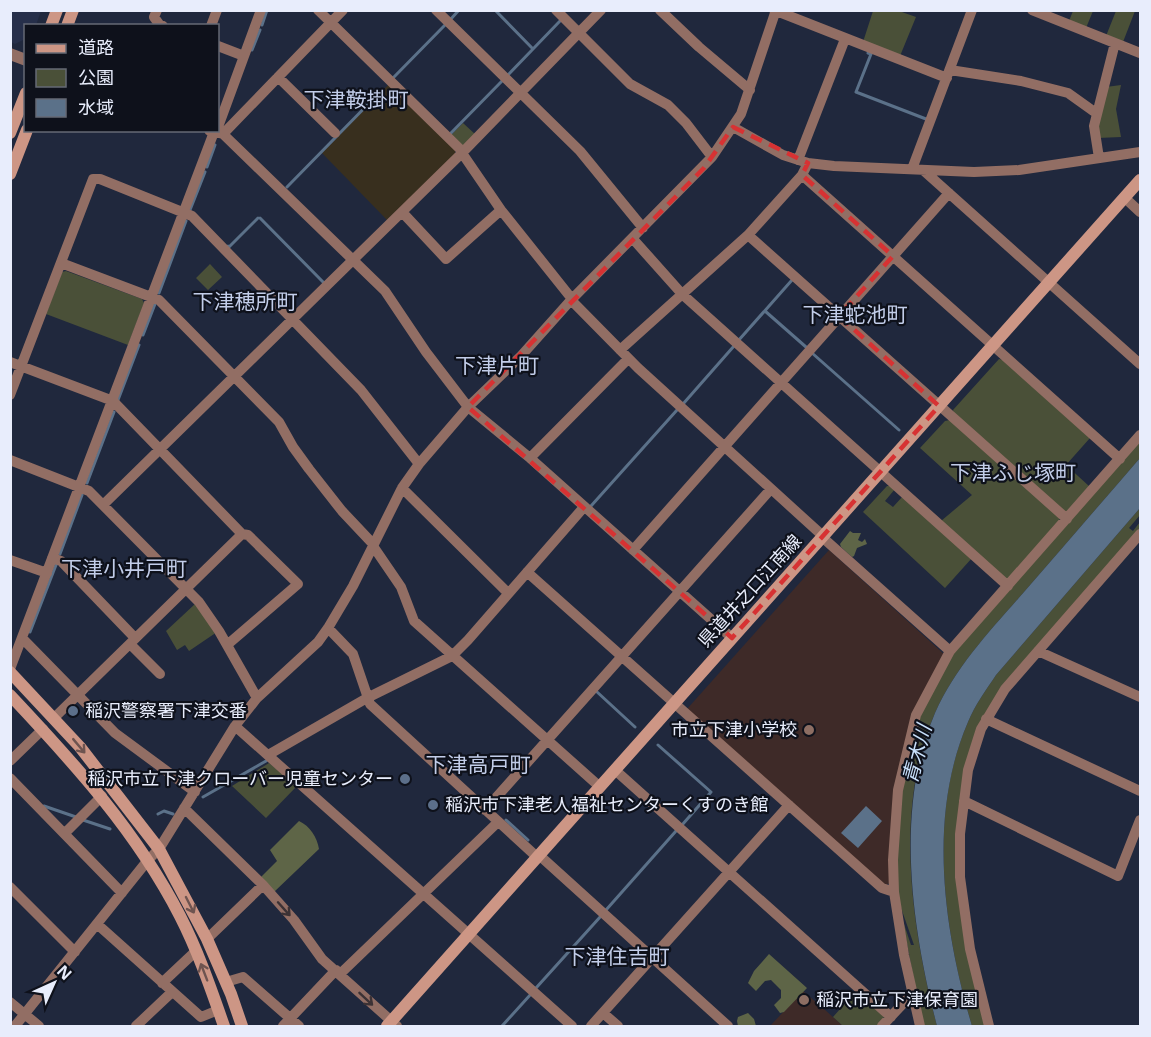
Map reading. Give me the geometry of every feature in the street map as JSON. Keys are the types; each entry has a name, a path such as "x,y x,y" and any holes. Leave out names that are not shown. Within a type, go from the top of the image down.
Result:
{"main road":[{"path":"10,133 24,98"},
{"path":"10,174 26,132"},
{"name":"県道井之口江南線","path":"392,1025 538,856 1140,180"},
{"path":"10,670 104,776 159,849 207,939 242,1026"},
{"path":"10,695 102,796 148,860 182,918 224,1026"}],"street":[{"path":"157,10 154,17 159,24"},
{"path":"219,123 261,10"},
{"path":"318,10 463,152 501,210 572,300 624,355 950,651"},
{"path":"219,128 278,77 343,10"},
{"path":"436,10 580,151 643,228"},
{"path":"556,10 630,84 668,105 686,123 712,157"},
{"path":"103,505 463,152 601,10"},
{"path":"660,10 750,90"},
{"path":"918,169 948,74 972,10"},
{"path":"1032,10 1140,53"},
{"path":"15,1026 159,849 235,726 257,698 318,642 353,586 402,488 419,464 468,407 521,356 572,300 712,157 741,114 775,11 845,39 948,74 1021,81 1068,93 1096,113"},
{"path":"530,458 682,294 748,235 802,175 803,162 845,39"},
{"path":"1099,158 1094,126 1115,43"},
{"path":"219,46 244,56"},
{"path":"278,77 335,133"},
{"path":"733,128 783,155 803,162 834,166 974,172 1019,170 1140,152"},
{"path":"10,670 216,132"},
{"path":"217,132 385,291 426,352 468,407 530,458 732,638"},
{"path":"918,169 949,193 1140,364"},
{"path":"802,175 1119,459"},
{"path":"10,395 93,179 100,179 192,216 361,390 419,464"},
{"path":"633,550 949,193"},
{"path":"1125,198 1140,212"},
{"path":"402,212 446,259 501,210"},
{"path":"748,235 1067,519"},
{"path":"633,238 682,294 1008,586"},
{"path":"61,263 160,301 279,422 309,469 381,555 401,587 414,621 600,787"},
{"path":"10,362 112,401 242,534 248,535 298,584 227,645"},
{"path":"920,1026 894,892 894,825 898,790 916,715 950,651 1140,435"},
{"path":"10,460 89,491 199,602 257,698"},
{"path":"402,488 508,593"},
{"path":"485,810 771,489"},
{"path":"268,755 367,698 452,656 584,507"},
{"path":"54,718 242,534"},
{"path":"989,1026 970,949 960,877 960,834 968,770 986,719 1005,689 1140,534"},
{"path":"52,558 61,561 160,674"},
{"path":"10,560 46,573"},
{"path":"527,572 882,888 894,892"},
{"path":"328,628 352,654 370,704 498,822 729,1026"},
{"path":"22,638 115,733 195,792"},
{"path":"1038,651 1140,697"},
{"path":"986,719 1140,791"},
{"path":"235,726 572,1026"},
{"path":"10,761 43,729"},
{"path":"615,770 891,1017"},
{"path":"10,778 122,893"},
{"path":"65,833 102,796"},
{"path":"964,801 1118,876 1140,820"},
{"path":"591,1026 789,805"},
{"path":"184,808 263,885 294,920 322,959 392,1025"},
{"path":"286,1023 498,822"},
{"path":"207,939 263,885"},
{"path":"10,887 75,952"},
{"path":"97,924 201,1017 218,1010"},
{"path":"162,983 196,951"},
{"path":"226,982 243,977 286,1023 299,1026"},
{"path":"136,1026 172,992"},
{"path":"882,1026 912,994"},
{"path":"10,1002 39,1026"},
{"path":"603,1013 618,1026"}],"highlighted area":[{"path":"733,127 808,163 802,175 893,256 839,316 939,406 732,638 468,407 704,168"}],"shaded area":[{"path":"10,11 41,11 36,24 24,24 24,40 15,44 11,42"},
{"path":"389,84 455,150 455,155 387,220 322,153"},
{"name":"市立下津小学校","path":"829,550 945,655 891,883 884,885 687,709"},
{"name":"稲沢市立下津保育園","path":"803,991 824,1009 843,1026 770,1026"}],"green space":[{"path":"873,11 899,11 916,17 900,56 863,42"},
{"path":"1073,11 1093,11 1086,28 1069,21"},
{"path":"1116,11 1135,11 1123,42 1106,36"},
{"path":"1121,85 1116,109 1121,137 1098,138 1096,125 1106,87"},
{"path":"463,123 476,135 466,146 461,145 451,135"},
{"path":"210,264 222,277 208,290 196,278"},
{"path":"66,271 142,299 144,303 128,345 46,314 62,272"},
{"path":"999,359 1003,360 1090,438 1066,465 1090,487 1068,512 1064,513 954,414 953,410"},
{"path":"950,420 1059,517 1060,522 1011,578 1006,579 941,521 972,495 920,448 945,421"},
{"path":"1140,440 1140,458 975,649 953,680 935,713 922,750 914,789 911,829 914,910 920,950 937,1026 923,1026 902,918 911,945 914,945 899,902 896,860 901,790 919,717 952,655"},
{"path":"887,486 895,489 885,501 893,507 903,496 972,558 945,588 863,512"},
{"path":"1140,508 1140,515 1129,528 1133,531 1140,522 1140,529 1000,690 980,722 956,875 985,1026 972,1026 954,952 944,874 947,796 955,758 968,722 996,675"},
{"path":"850,531 861,533 858,540 862,542 865,539 867,544 857,548 852,557 840,544"},
{"path":"195,604 217,632 189,651 185,645 177,650 166,631"},
{"path":"269,763 297,786 266,818 232,786"},
{"path":"299,821 312,832 319,849 274,892 260,878 277,861 270,850"},
{"path":"769,954 807,988 784,1012 780,1013 774,1005 781,998 781,990 771,980 765,981 756,991 748,983 754,971"},
{"path":"856,991 884,1017 879,1026 843,1026 833,1017"},
{"path":"748,1013 754,1019 756,1026 738,1026 738,1017"}],"water":[{"path":"1140,458 1140,508 996,675 968,722 955,758 947,796 944,874 954,952 972,1026 937,1026 920,950 911,869 911,829 915,789 922,750 935,713 953,680 975,649"},
{"path":"866,806 882,821 858,848 841,833"}],"waterway":[{"path":"262,25 267,10"},
{"path":"450,20 459,10"},
{"path":"495,10 533,49 560,21"},
{"path":"393,78 445,25"},
{"path":"252,50 260,30"},
{"path":"507,76 533,49"},
{"path":"868,53 871,54 856,92 926,119"},
{"path":"451,133 502,81"},
{"path":"287,187 382,90"},
{"path":"207,167 215,145"},
{"path":"190,210 205,172"},
{"path":"228,246 258,218"},
{"path":"260,218 324,283"},
{"path":"159,293 186,221"},
{"path":"738,341 792,280"},
{"path":"143,335 155,304"},
{"path":"765,311 806,347"},
{"path":"118,400 139,345"},
{"path":"683,404 734,346"},
{"path":"812,353 899,430"},
{"path":"591,506 677,410"},
{"path":"87,483 114,412"},
{"path":"60,554 82,495"},
{"path":"30,632 56,565"},
{"path":"596,691 635,727"},
{"path":"658,745 711,792 682,825"},
{"path":"203,797 266,761"},
{"path":"44,806 76,817"},
{"path":"158,814 164,811 173,814"},
{"path":"83,820 110,829"},
{"path":"506,820 528,840"},
{"path":"606,910 676,831"},
{"path":"536,988 601,916"},
{"path":"502,1026 531,994"}],"place":[{"name":"稲沢警察署下津交番","path":"73,711"},
{"name":"市立下津小学校","path":"809,730"},
{"name":"稲沢市立下津クローバー児童センター","path":"405,779"},
{"name":"稲沢市下津老人福祉センターくすのき館","path":"433,805"},
{"name":"稲沢市立下津保育園","path":"804,1000"}],"district":[{"name":"下津鞍掛町","path":"356,100"},
{"name":"下津穂所町","path":"245,302"},
{"name":"下津蛇池町","path":"855,315"},
{"name":"下津片町","path":"497,366"},
{"name":"下津ふじ塚町","path":"1013,473"},
{"name":"下津小井戸町","path":"124,569"},
{"name":"下津高戸町","path":"478,765"},
{"name":"下津住吉町","path":"617,957"}],"water label":[{"name":"青木川","path":"917,754"}]}
